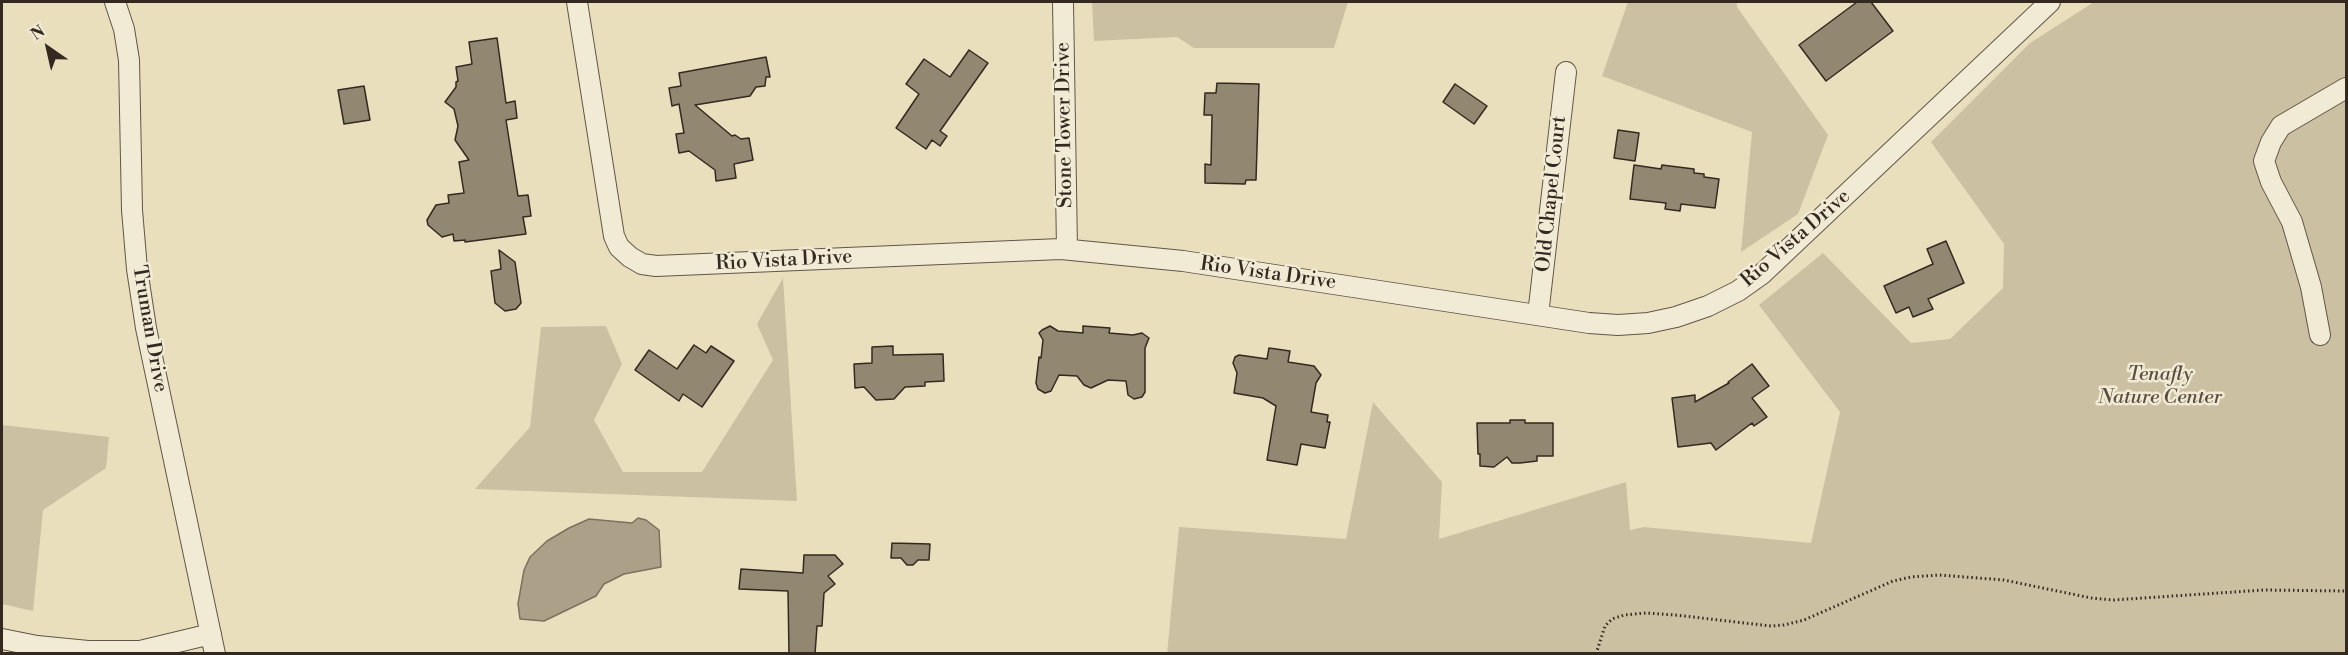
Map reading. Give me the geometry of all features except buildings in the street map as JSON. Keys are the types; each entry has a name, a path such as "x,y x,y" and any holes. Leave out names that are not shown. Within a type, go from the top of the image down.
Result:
{"street":[{"name":"Truman Drive","path":"116,2 124,29 129,60 132,210 136,269 146,327 215,654"},
{"name":"Rio Vista Drive","path":"577,2 614,236 619,247 642,264 656,266 1067,249 1183,261 1589,323 1618,325 1676,317 1708,306 1738,291 1780,260 2050,2"},
{"name":"Stone Tower Drive","path":"1063,2 1067,249"},
{"name":"Old Chapel Court","path":"1538,315 1566,72"},
{"path":"2320,335 2311,287 2292,222 2271,182 2264,161 2271,142 2282,126 2346,88"},
{"path":"2,639 37,646 88,651 140,651 211,634"}],"path":[{"path":"1596,654 1605,626 1612,619 1624,615 1646,613 1771,626 1784,625 1804,620 1893,581 1911,577 1939,575 2004,580 2091,598 2113,600 2264,590 2346,591"}],"green space":[{"path":"1092,2 1348,2 1334,48 1194,48 1177,37 1094,41"},
{"path":"1628,2 1737,2 1737,7 1828,135 1798,214 1741,252 1752,132 1602,76"},
{"name":"Tenafly Nature Center","path":"2094,2 2346,2 2346,653 1167,654 1179,527 1346,539 1373,402 1442,482 1439,539 1626,482 1630,530 1644,527 1811,543 1840,412 1759,305 1823,253 1911,343 1950,339 2003,288 2004,244 1931,142 2030,43"},
{"path":"783,278 797,501 475,489 530,427 541,327 606,326 622,364 594,420 623,472 702,472 773,360 757,324"},
{"path":"2,425 109,437 106,468 43,510 33,611 2,604"}],"shaded area":[{"path":"638,518 646,520 659,530 661,567 624,574 604,584 596,596 544,621 520,619 518,604 524,570 530,557 547,541 589,519 632,523"}]}
